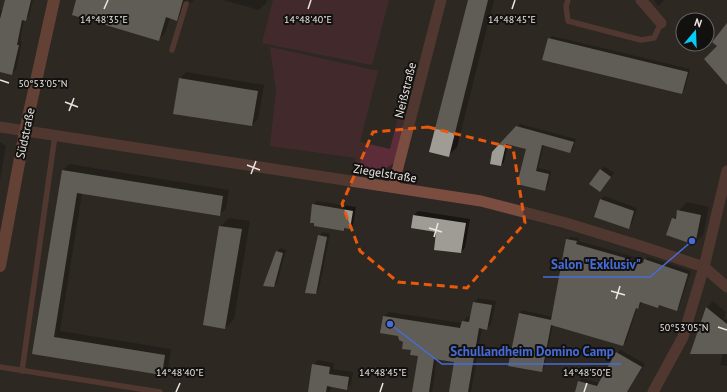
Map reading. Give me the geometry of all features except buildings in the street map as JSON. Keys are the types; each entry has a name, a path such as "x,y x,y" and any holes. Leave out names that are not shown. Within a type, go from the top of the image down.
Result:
{"main road":[{"name":"Südstraße","path":"0,266 25,131 54,0"}],"street":[{"name":"Neißstraße","path":"393,187 441,0"},
{"path":"642,0 661,23"},
{"name":"Ziegelstraße","path":"0,127 481,201 566,223 704,267 727,287"},
{"path":"653,392 683,337 704,267 727,174"}],"lane":[{"path":"568,0 566,6 568,21 641,40 654,38 661,23"},
{"path":"172,50 186,4"},
{"path":"22,371 55,135"},
{"path":"0,367 160,392"}],"highlighted area":[{"path":"428,127 513,148 525,223 467,288 398,282 360,251 342,204 373,132"}],"shaded area":[{"path":"273,0 389,0 372,65 262,43"},
{"path":"270,47 378,71 360,142 390,149 399,114 406,116 395,162 385,169 376,172 359,168 355,161 356,158 270,146 276,91"}],"place":[{"name":"Salon \"Exklusiv\"","path":"692,241"},
{"name":"Schullandheim Domino Camp","path":"390,324"}]}
